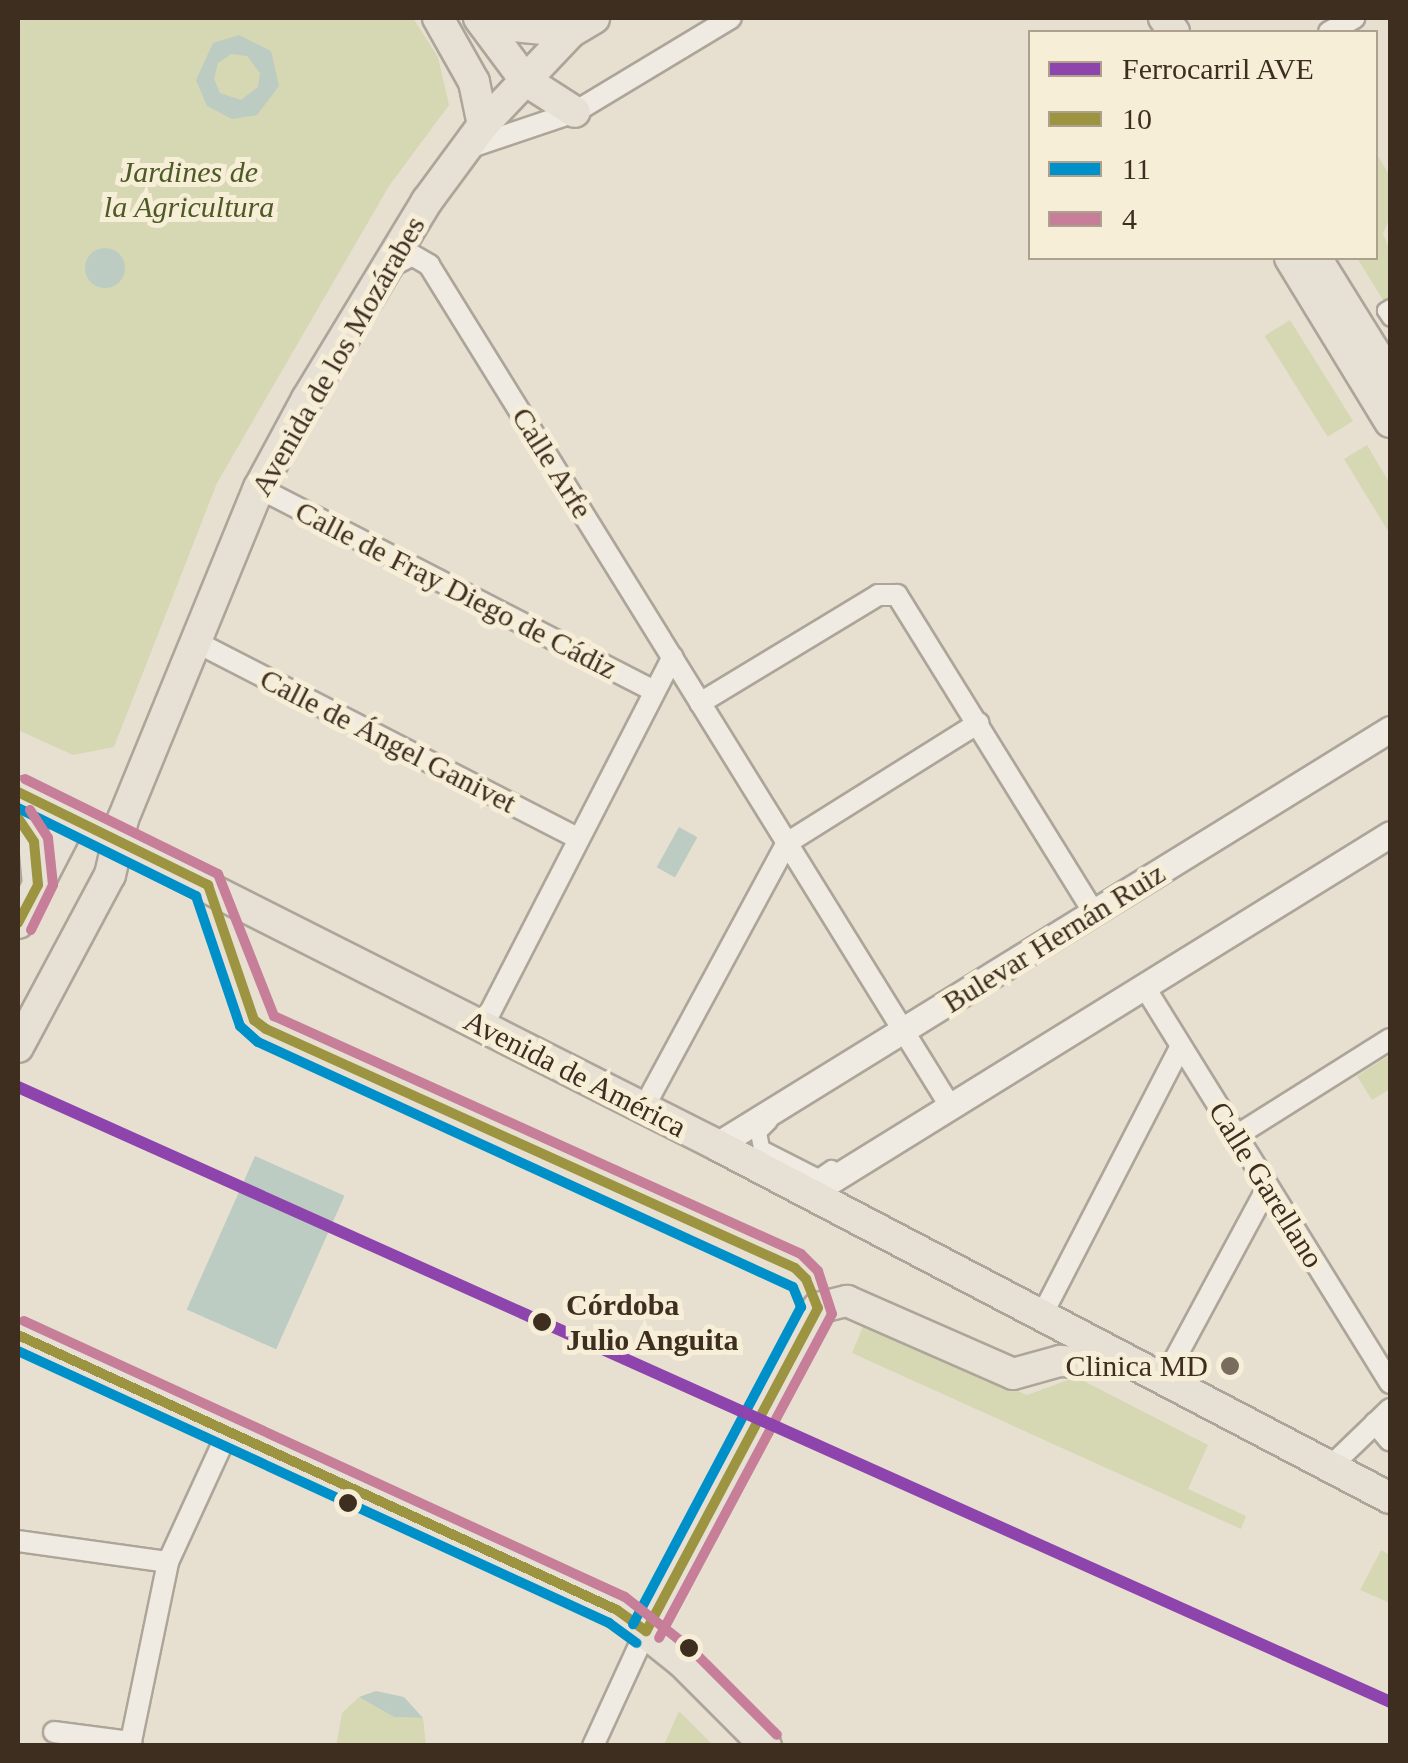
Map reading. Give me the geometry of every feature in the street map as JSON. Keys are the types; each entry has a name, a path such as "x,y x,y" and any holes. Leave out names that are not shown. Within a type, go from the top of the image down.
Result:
{"main road":[{"path":"438,18 474,82 475,137"},
{"path":"481,20 525,80 575,112"},
{"path":"481,20 582,25"},
{"name":"Avenida de los Mozárabes","path":"18,1046 102,894 142,772 198,643 258,488 386,269 475,137 525,80 582,25"},
{"path":"1291,260 1390,422"},
{"path":"1317,260 1390,377"},
{"name":"Avenida de América","path":"18,792 716,1145 1162,1383 1390,1498"},
{"path":"18,923 72,819"},
{"path":"26,830 38,885"},
{"name":"Avenida de América","path":"646,1631 818,1308 846,1302 1013,1374 1060,1361 1129,1365"},
{"path":"18,1335 616,1610 646,1631 766,1746"}],"street":[{"path":"475,137 575,112 731,18"},
{"name":"Calle Arfe","path":"386,269 412,255 429,265 948,1102"},
{"path":"1390,306 1385,310 1390,318"},
{"name":"Calle de Fray Diego de Cádiz","path":"258,488 654,692 677,690 700,703"},
{"path":"700,703 890,593 902,602 1094,912"},
{"name":"Calle de Ángel Ganivet","path":"198,643 579,838"},
{"path":"482,1028 673,658"},
{"path":"643,1109 788,843 978,723"},
{"name":"Bulevar Hernán Ruiz","path":"716,1145 905,1033 1390,729"},
{"path":"1390,740 905,1033 766,1123 758,1132 761,1148 818,1177 1144,986 1390,834"},
{"path":"809,1194 1390,824"},
{"name":"Calle Garellano","path":"1144,986 1266,1190 1390,1382"},
{"path":"1236,1136 1390,1039"},
{"path":"1041,1317 1180,1048"},
{"path":"1162,1383 1266,1190"},
{"path":"1330,1468 1383,1416 1390,1440"},
{"path":"54,1732 130,1744 168,1562 227,1434"},
{"path":"18,1541 168,1562"},
{"path":"593,1746 646,1631"}],"green space":[{"name":"Jardines de la Agricultura","path":"18,18 413,18 438,57 449,105 389,186 217,483 114,747 73,755 18,730"},
{"path":"1378,156 1390,176 1390,217 1383,234 1390,250 1388,308 1358,260 1378,260"},
{"path":"1290,320 1353,421 1328,437 1265,336"},
{"path":"1367,445 1390,484 1388,531 1344,459"},
{"path":"1390,1055 1390,1089 1372,1100 1357,1076"},
{"path":"864,1324 1027,1395 1076,1377 1208,1445 1188,1489 1246,1516 1241,1529 852,1353"},
{"path":"1381,1550 1390,1555 1390,1603 1360,1590"},
{"path":"359,1697 394,1717 423,1718 426,1745 336,1746 342,1713"},
{"path":"679,1711 713,1745 664,1745"}],"shaded area":[{"path":"239,35 271,51 279,86 257,115 232,119 207,106 196,80 213,43","holes":["231,54 247,56 260,73 258,87 241,100 220,93 214,79 218,63"]},
{"path":"105,248 119,254 125,268 119,282 105,288 91,282 85,268 91,254"},
{"path":"679,827 697,837 675,877 657,867"},
{"path":"255,1156 345,1196 276,1349 187,1309"},
{"path":"376,1691 404,1697 423,1718 394,1717 359,1697"}],"rail line":[{"name":"AVE","path":"18,1087 1390,1702"}],"transit line":[{"name":"4","path":"25,779 218,874 274,1016 801,1254 818,1271 832,1314 659,1638"},
{"name":"10","path":"18,792 208,885 254,1020 266,1029 795,1268 806,1279 818,1308 646,1631"},
{"name":"11","path":"18,808 196,896 240,1026 258,1042 793,1287 801,1307 633,1624"},
{"name":"4","path":"30,810 48,838 53,885 31,930"},
{"name":"10","path":"18,818 34,842 38,885 18,923"},
{"name":"4","path":"24,1321 625,1597 692,1650 777,1735"},
{"name":"10","path":"18,1335 617,1610 646,1631"},
{"name":"11","path":"18,1351 609,1623 637,1643"}],"place":[{"name":"Córdoba Julio Anguita","path":"542,1322"},
{"name":"Clinica MD","path":"1230,1366"}]}
